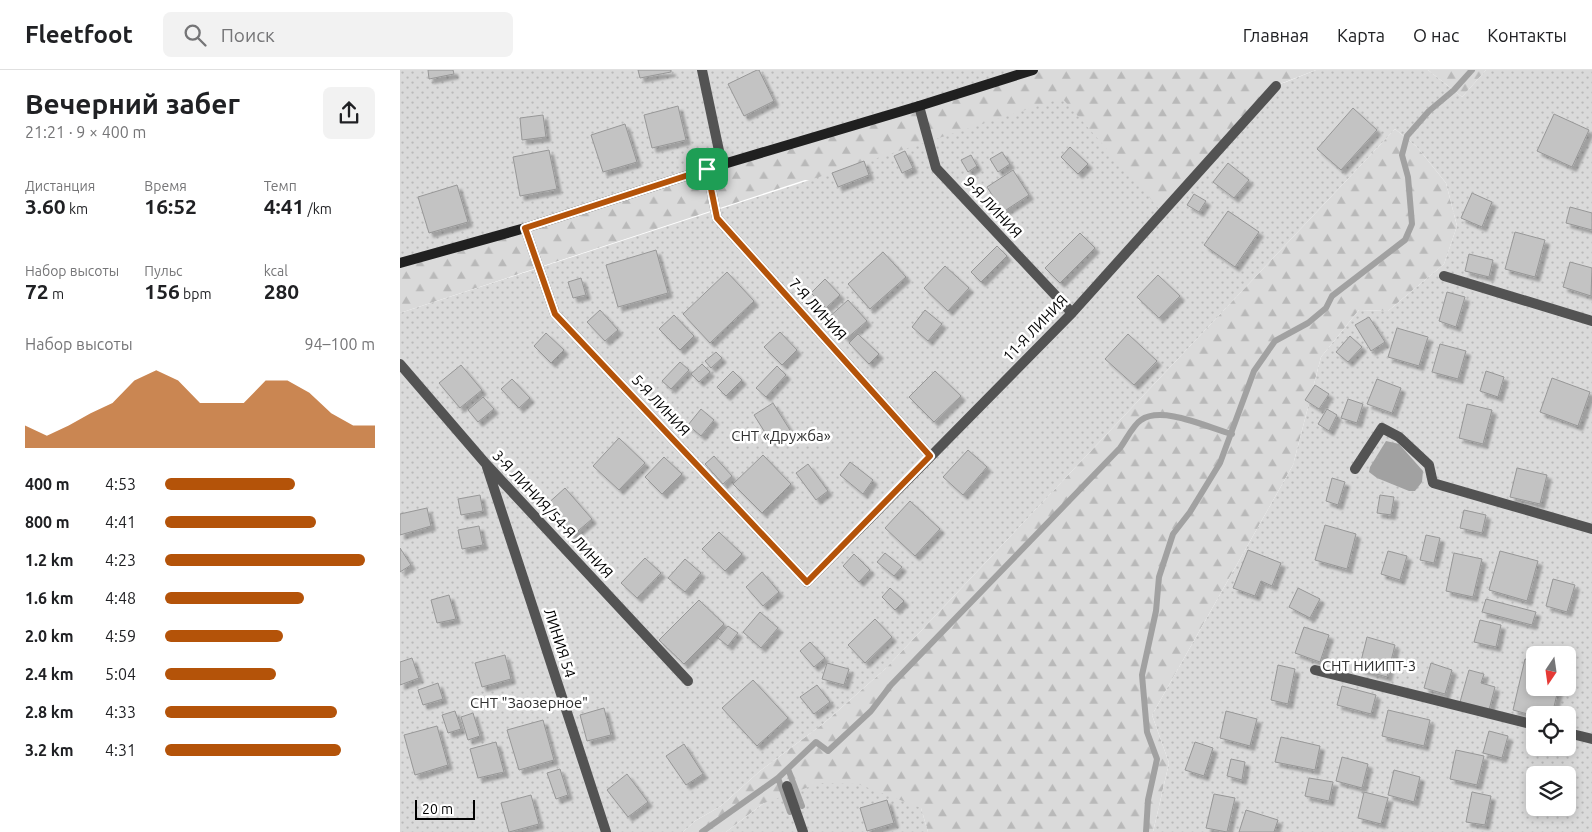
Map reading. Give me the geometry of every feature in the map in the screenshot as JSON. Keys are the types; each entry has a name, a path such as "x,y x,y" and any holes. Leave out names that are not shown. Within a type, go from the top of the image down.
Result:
{"street":[{"path":"702,70 722,165"},
{"path":"400,264 525,228 707,169 1033,70"},
{"name":"11-Я ЛИНИЯ","path":"807,582 1072,312 1276,86"},
{"name":"9-Я ЛИНИЯ","path":"919,106 936,168 1072,312"},
{"name":"7-Я ЛИНИЯ","path":"707,169 717,218 930,456"},
{"name":"5-Я ЛИНИЯ","path":"525,228 555,314 807,582"},
{"path":"1444,276 1592,321"},
{"name":"3-Я ЛИНИЯ/54-Я ЛИНИЯ","path":"400,364 486,464 688,681"},
{"path":"1355,469 1382,428 1399,437 1429,464 1434,483 1592,529"},
{"name":"ЛИНИЯ 54","path":"486,464 606,832"},
{"path":"1315,670 1526,723"},
{"path":"1576,735 1592,739"},
{"path":"787,786 803,832"}],"green space":[{"path":"400,70 1033,70 400,263"},
{"path":"1033,70 1316,70 1275,86 1163,213 805,180 400,313 400,263"},
{"path":"1316,70 1428,70 1462,97 1486,70 1592,70 1592,832 1153,832 1169,763 1152,715 1293,465 1321,357 1359,310 1388,311 1444,264 1457,226 1446,183 1417,147 1395,129 884,670 824,723 760,771 721,806 695,821 683,832 400,832 400,313 1062,98 1163,213 1276,86"},
{"path":"1428,70 1486,70 1462,97"},
{"path":"1395,129 1417,147 1446,183 1457,226 1444,264 1388,311 1359,310 1321,357 1293,465 1152,715 1169,763 1153,832 928,832 921,808 764,803 726,832 683,832 695,821 721,806 760,771 824,723 884,670"},
{"path":"820,783 858,784 921,808 928,832 726,832 764,803"}],"shaded area":[{"path":"1386,441 1399,444 1423,471 1422,482 1415,491 1409,491 1377,478 1369,472 1370,467"}],"building":[{"path":"428,70 453,70 454,74 429,79"},
{"path":"638,70 671,70 671,72 640,78"},
{"path":"759,70 774,101 744,116 728,84"},
{"path":"678,106 686,140 652,148 644,115"},
{"path":"1353,108 1377,130 1341,170 1317,149"},
{"path":"1554,114 1589,130 1572,167 1537,151"},
{"path":"543,115 546,137 522,140 520,118"},
{"path":"625,124 637,162 603,172 591,135"},
{"path":"1070,147 1088,164 1078,174 1061,157"},
{"path":"549,150 557,189 520,196 513,157"},
{"path":"905,151 913,168 902,173 894,156"},
{"path":"1002,152 1010,164 998,172 990,159"},
{"path":"971,155 977,166 968,172 961,160"},
{"path":"864,161 869,175 838,187 832,173"},
{"path":"1228,163 1249,180 1234,198 1213,182"},
{"path":"1013,170 1029,195 1003,212 987,187"},
{"path":"457,185 468,222 429,233 418,197"},
{"path":"1472,193 1492,202 1482,227 1461,218"},
{"path":"1194,194 1206,201 1199,212 1187,205"},
{"path":"1570,207 1592,213 1592,230 1566,223"},
{"path":"1228,211 1259,232 1235,267 1204,245"},
{"path":"1515,232 1545,240 1535,277 1505,269"},
{"path":"1080,233 1095,248 1060,283 1045,268"},
{"path":"997,246 1007,256 981,282 971,272"},
{"path":"656,250 668,293 618,307 606,265"},
{"path":"883,252 906,277 870,309 848,284"},
{"path":"1469,254 1493,260 1489,277 1465,271"},
{"path":"1570,262 1592,268 1591,296 1563,287"},
{"path":"945,266 969,288 948,311 924,288"},
{"path":"727,272 754,301 710,343 683,314"},
{"path":"1158,275 1180,296 1159,318 1137,297"},
{"path":"581,278 586,295 573,298 568,282"},
{"path":"825,279 840,295 826,308 811,293"},
{"path":"1447,292 1465,297 1456,327 1439,321"},
{"path":"848,300 867,321 846,339 827,319"},
{"path":"600,310 618,330 605,341 587,322"},
{"path":"925,310 942,324 928,341 912,327"},
{"path":"674,315 694,336 680,350 659,329"},
{"path":"1369,317 1385,342 1371,351 1355,325"},
{"path":"1397,328 1428,337 1419,366 1388,357"},
{"path":"780,332 797,350 782,365 764,347"},
{"path":"546,333 564,350 551,363 534,346"},
{"path":"858,334 879,354 869,364 849,343"},
{"path":"1128,334 1157,361 1134,385 1105,359"},
{"path":"1350,336 1362,347 1348,362 1336,352"},
{"path":"1440,344 1466,351 1458,379 1432,372"},
{"path":"716,352 722,358 711,368 705,361"},
{"path":"680,362 689,370 671,389 662,381"},
{"path":"702,364 710,372 699,382 691,374"},
{"path":"461,365 482,390 460,408 439,383"},
{"path":"777,366 786,375 766,397 756,388"},
{"path":"733,371 742,380 726,396 717,387"},
{"path":"935,371 961,396 934,422 909,397"},
{"path":"1486,371 1504,377 1498,397 1480,391"},
{"path":"1552,378 1590,392 1578,426 1540,412"},
{"path":"512,379 530,398 519,408 501,389"},
{"path":"1377,379 1401,388 1392,413 1367,404"},
{"path":"1315,385 1329,394 1319,409 1305,400"},
{"path":"483,397 494,409 478,422 468,410"},
{"path":"1348,399 1363,404 1357,423 1341,418"},
{"path":"773,403 790,430 771,442 754,415"},
{"path":"1467,404 1492,410 1483,444 1459,438"},
{"path":"701,409 714,420 701,436 688,425"},
{"path":"1327,409 1337,415 1329,431 1318,424"},
{"path":"619,438 645,463 619,490 593,466"},
{"path":"968,450 987,467 963,495 943,477"},
{"path":"763,455 791,484 762,513 733,484"},
{"path":"714,456 732,476 723,484 705,464"},
{"path":"664,457 682,474 662,494 645,477"},
{"path":"850,462 873,480 863,494 840,475"},
{"path":"808,464 828,491 816,500 796,473"},
{"path":"1517,468 1547,475 1540,504 1510,497"},
{"path":"1332,478 1345,482 1338,505 1326,501"},
{"path":"565,488 592,519 572,536 545,506"},
{"path":"480,495 483,511 461,515 458,499"},
{"path":"1380,495 1394,497 1391,515 1377,513"},
{"path":"910,501 940,529 915,556 885,528"},
{"path":"427,508 431,526 400,535 400,514"},
{"path":"1464,510 1486,515 1482,533 1460,528"},
{"path":"1325,525 1356,534 1347,569 1315,560"},
{"path":"479,526 483,545 462,549 458,530"},
{"path":"719,532 742,554 725,571 702,549"},
{"path":"1426,535 1440,538 1434,563 1420,560"},
{"path":"400,548 411,565 400,572"},
{"path":"1248,550 1281,563 1272,586 1261,581 1255,596 1233,588"},
{"path":"1388,551 1407,556 1400,580 1381,574"},
{"path":"1500,551 1538,561 1527,601 1489,590"},
{"path":"885,553 902,567 894,576 877,562"},
{"path":"1454,553 1482,559 1473,597 1446,591"},
{"path":"854,554 870,570 859,582 843,566"},
{"path":"645,558 661,573 637,598 621,583"},
{"path":"685,559 701,573 685,592 668,578"},
{"path":"762,572 779,592 763,606 746,587"},
{"path":"1553,579 1575,585 1567,612 1546,606"},
{"path":"890,588 904,601 895,610 882,597"},
{"path":"1298,588 1320,599 1310,618 1289,607"},
{"path":"449,595 456,619 437,623 431,600"},
{"path":"1486,599 1536,612 1532,625 1482,612"},
{"path":"699,600 724,624 684,664 659,640"},
{"path":"760,612 778,628 761,648 743,632"},
{"path":"875,619 892,637 865,663 848,645"},
{"path":"1480,620 1501,625 1496,647 1474,642"},
{"path":"728,626 738,633 728,646 718,638"},
{"path":"1304,627 1329,635 1320,662 1295,653"},
{"path":"1367,637 1395,645 1387,677 1359,669"},
{"path":"810,642 825,658 814,667 800,651"},
{"path":"505,655 511,679 482,687 475,663"},
{"path":"412,658 419,678 400,685 400,662"},
{"path":"1526,659 1526,696 1557,696 1554,706 1526,706 1526,714 1513,710"},
{"path":"827,663 849,669 844,685 822,679"},
{"path":"1431,663 1452,670 1445,694 1424,688"},
{"path":"1278,665 1295,669 1288,704 1271,700"},
{"path":"1469,670 1484,674 1481,683 1495,687 1489,710 1460,702"},
{"path":"753,680 788,718 757,746 722,708"},
{"path":"438,683 443,699 423,705 418,690"},
{"path":"817,685 830,702 814,714 800,697"},
{"path":"1342,686 1376,695 1371,714 1337,705"},
{"path":"604,708 611,735 587,741 580,715"},
{"path":"1388,710 1430,720 1424,746 1382,736"},
{"path":"455,711 461,729 448,733 442,715"},
{"path":"1226,711 1257,719 1250,746 1220,738"},
{"path":"473,713 480,736 468,740 461,717"},
{"path":"543,720 554,760 519,770 507,730"},
{"path":"437,726 448,765 415,775 404,735"},
{"path":"1489,731 1508,736 1502,758 1483,753"},
{"path":"1281,737 1320,746 1315,770 1275,762"},
{"path":"496,742 504,772 478,778 470,749"},
{"path":"1195,742 1213,748 1204,776 1185,770"},
{"path":"684,744 703,774 686,785 666,756"},
{"path":"1456,750 1484,756 1477,785 1450,779"},
{"path":"1342,757 1368,764 1362,788 1336,781"},
{"path":"1231,759 1245,762 1242,780 1227,776"},
{"path":"560,769 568,795 556,799 547,773"},
{"path":"1394,770 1420,777 1414,802 1388,795"},
{"path":"627,774 648,802 628,817 607,790"},
{"path":"1309,778 1333,782 1329,801 1305,796"},
{"path":"1364,792 1388,798 1381,824 1358,818"},
{"path":"1472,792 1491,796 1485,825 1466,822"},
{"path":"1214,794 1235,798 1227,832 1206,828"},
{"path":"531,795 539,824 509,832 501,803"},
{"path":"887,800 894,823 867,831 860,808"},
{"path":"1246,810 1278,820 1274,832 1239,832"}],"waterway":[{"path":"1146,832 1148,800 1157,759 1147,732 1142,675 1156,611 1159,577 1173,534 1190,512 1220,463 1254,371 1275,341 1308,323 1326,308 1332,296 1405,240 1412,224 1408,177 1402,155 1407,136 1429,111 1454,90 1472,70"},
{"path":"702,832 778,778 816,742 828,751 871,711 891,685 1120,448 1138,422 1150,416 1173,416 1232,434"},
{"path":"788,769 802,806"},
{"path":"778,778 790,812"}],"route":[{"path":"707,169 717,218 930,456 807,582 555,314 525,228 707,169"}],"park label":[{"name":"СНТ «Дружба»","path":"781,435"},
{"name":"СНТ НИИПТ-3","path":"1369,665"},
{"name":"СНТ \"Заозерное\"","path":"529,702"}]}
